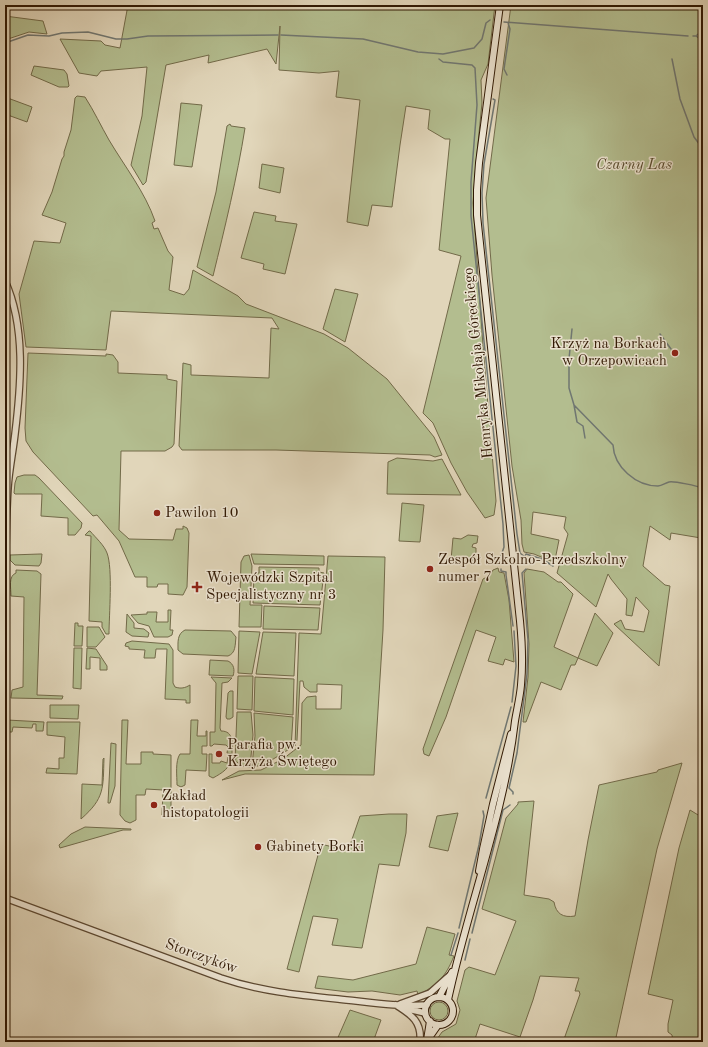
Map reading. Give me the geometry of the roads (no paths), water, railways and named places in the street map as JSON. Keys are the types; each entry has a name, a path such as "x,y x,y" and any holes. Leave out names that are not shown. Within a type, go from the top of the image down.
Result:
{"main road":[{"name":"Henryka Mikołaja Góreckiego","path":"448,1000 455,967 468,923 478,880 482,849 515,719 522,672 520,628 476,210 477,178 500,5"},
{"name":"Henryka Mikołaja Góreckiego","path":"439,997 455,967"},
{"path":"426,1042 438,1025 448,1022 453,1015 453,1007 448,1000 439,997 432,999 427,1005 426,1013 430,1021 438,1025"},
{"path":"426,1042 430,1021"}],"street":[{"path":"5,281 15,310 18,326 20,383 16,432 8,488 5,628"},
{"name":"Storczyków","path":"5,898 244,985 280,992 396,1005 427,1005"},
{"path":"5,903 12,901"},
{"path":"396,1005 430,993 450,976"},
{"path":"396,1005 410,1014 416,1021 420,1031 420,1042"},
{"name":"Storczyków","path":"396,1005 426,1013"}],"waterway":[{"path":"281,35 363,39 418,52 443,54 474,48 482,39 486,23 490,20"},
{"path":"504,22 688,36"},
{"path":"507,75 504,69 510,29 508,23"},
{"path":"697,35 703,30"},
{"path":"5,43 28,35 49,36 62,33 88,32 116,39 148,36 278,35"},
{"path":"693,36 696,36 703,41"},
{"path":"439,59 443,62 472,65 475,68 477,105 471,182 471,216 503,524 504,547 501,556"},
{"path":"672,59 680,99 694,137 703,149"},
{"path":"493,99 495,100 484,164 482,193 483,223 517,534 520,553 525,557"},
{"path":"572,329 569,359 569,388 574,405 613,445 617,461 622,468 634,479 650,485 659,486 672,482 703,488"},
{"path":"660,334 671,349"},
{"path":"574,405 577,422 583,426 585,438"},
{"path":"701,536 703,521"},
{"path":"525,556 526,554 542,559 553,566"},
{"path":"501,569 501,571 506,572 513,626"},
{"path":"513,794 509,788 517,753 527,674 528,640 522,573 526,569"},
{"path":"512,702 516,666 514,631"},
{"path":"486,798 511,707"},
{"path":"472,933 503,810 510,805"},
{"path":"459,928 479,845 484,816 483,811"},
{"path":"451,955 458,933"},
{"path":"465,960 470,939"}],"place":[{"name":"Krzyż na Borkach w Orzepowicach","path":"675,353"},
{"name":"Pawilon 10","path":"157,513"},
{"name":"Zespół Szkolno-Przedszkolny numer 7","path":"430,569"},
{"name":"Wojewódzki Szpital Specjalistyczny nr 3","path":"197,587"},
{"name":"Parafia pw. Krzyża Świętego","path":"219,754"},
{"name":"Zakład histopatologii","path":"154,805"},
{"name":"Gabinety Borki","path":"258,847"}],"park label":[{"name":"Czarny Las","path":"634,165"}]}
